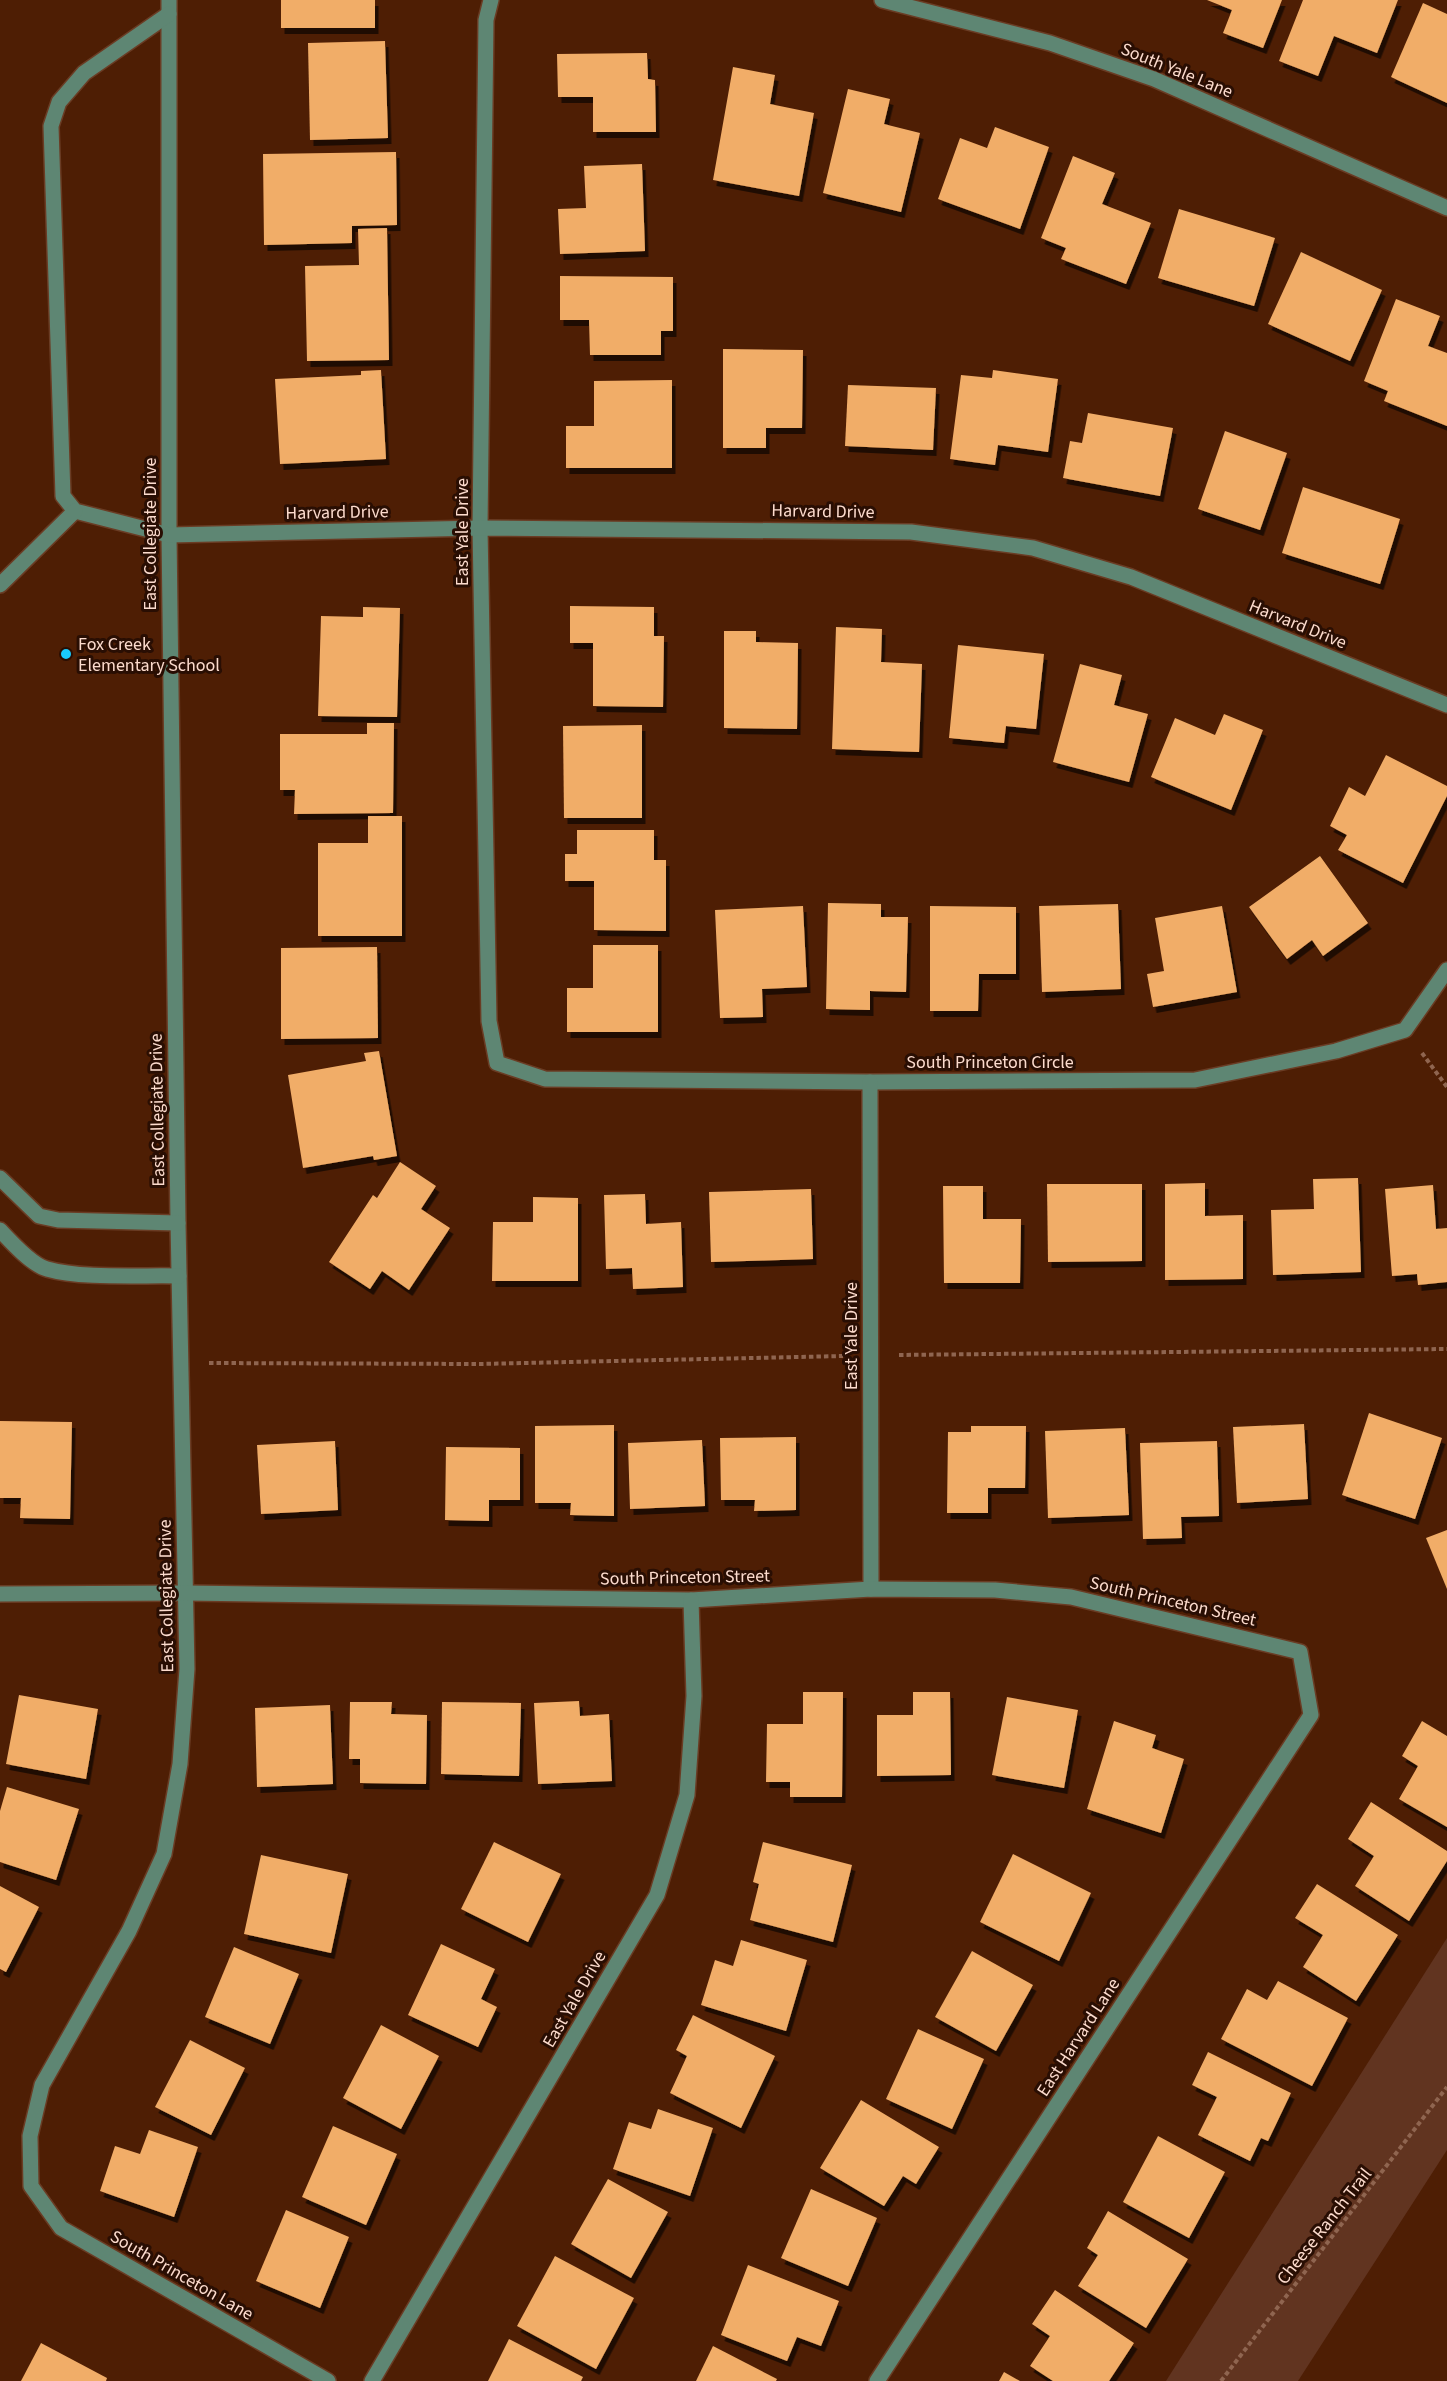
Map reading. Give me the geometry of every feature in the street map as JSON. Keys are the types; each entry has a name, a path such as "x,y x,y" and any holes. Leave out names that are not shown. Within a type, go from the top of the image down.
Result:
{"street":[{"name":"East Yale Drive","path":"491,0 486,20 480,528 489,1021 497,1063"},
{"name":"South Yale Lane","path":"882,0 1050,44 1154,79 1447,208"},
{"path":"0,585 75,511 63,496 51,126 59,102 84,74 169,7"},
{"name":"East Collegiate Drive","path":"31,2186 30,2136 42,2085 129,1931 164,1854 180,1764 187,1669 178,1223 169,535 169,7"},
{"name":"Harvard Drive","path":"75,511 169,535 480,528 911,532 1033,548 1131,577 1447,705"},
{"path":"1405,1030 1447,970"},
{"name":"South Princeton Circle","path":"497,1063 545,1079 870,1082 1195,1080 1336,1051 1405,1030"},
{"name":"East Yale Drive","path":"870,1082 871,1589"},
{"path":"0,1178 39,1216 58,1220 178,1223"},
{"path":"0,1230 18,1248 45,1269 84,1274 179,1276"},
{"name":"South Princeton Street","path":"0,1594 186,1593 691,1600 871,1589 995,1590 1071,1597 1300,1652 1311,1715"},
{"name":"East Yale Drive","path":"372,2381 657,1895 687,1795 694,1696 691,1600"},
{"name":"East Harvard Lane","path":"877,2381 1311,1715"},
{"name":"South Princeton Lane","path":"31,2186 60,2228 328,2381"}],"path":[{"path":"1405,1030 1447,1087"},
{"path":"182,1363 479,1364 871,1356 1447,1349"},
{"name":"Cheese Ranch Trail","path":"1221,2381 1447,2087"}],"shaded area":[{"path":"1447,1938 1447,2150 1298,2381 1166,2381"}],"building":[{"path":"281,0 375,0 375,28 281,28"},
{"path":"1207,0 1282,0 1263,48 1223,33 1232,10"},
{"path":"1303,0 1398,0 1377,53 1334,36 1318,76 1279,61"},
{"path":"1423,3 1447,14 1447,103 1391,77"},
{"path":"385,41 388,138 310,140 308,43"},
{"path":"647,53 648,79 655,80 656,132 593,132 593,97 558,97 557,54"},
{"path":"733,67 775,75 770,104 814,113 799,196 713,180"},
{"path":"848,89 890,99 884,124 920,133 901,212 823,193"},
{"path":"995,127 1049,147 1020,229 938,199 960,138 987,148"},
{"path":"396,152 397,225 352,226 352,243 264,245 263,154"},
{"path":"1073,156 1115,173 1102,204 1151,223 1126,284 1061,259 1066,248 1041,238"},
{"path":"642,164 645,251 560,254 558,209 586,208 584,166"},
{"path":"1179,209 1275,238 1254,306 1158,278"},
{"path":"387,228 389,360 307,361 305,266 359,265 358,229"},
{"path":"1301,252 1382,290 1350,361 1268,324"},
{"path":"560,276 673,277 673,331 661,331 661,355 590,355 589,320 560,320"},
{"path":"1396,299 1440,316 1428,346 1447,353 1447,426 1384,401 1388,391 1364,381"},
{"path":"723,349 803,350 802,428 766,428 766,448 723,448"},
{"path":"381,370 386,459 280,464 275,379 361,375 361,371"},
{"path":"993,370 1058,379 1048,452 998,445 995,465 950,459 961,375 992,378"},
{"path":"672,380 672,468 566,468 566,426 594,426 594,381"},
{"path":"848,385 936,388 933,450 845,446"},
{"path":"1088,413 1173,428 1160,496 1063,478 1070,441 1082,443"},
{"path":"1225,431 1287,453 1260,530 1198,509"},
{"path":"1303,487 1400,519 1380,584 1282,553"},
{"path":"570,606 654,607 654,636 664,636 663,707 593,706 593,643 570,643"},
{"path":"363,607 400,608 397,717 318,716 321,616 363,617"},
{"path":"836,627 882,629 881,662 922,664 919,752 832,749"},
{"path":"724,631 756,631 756,642 798,643 797,729 724,728"},
{"path":"958,645 1044,654 1036,729 1006,726 1004,743 949,738"},
{"path":"1080,664 1122,675 1114,705 1148,714 1129,782 1053,762"},
{"path":"1224,714 1263,730 1231,810 1151,777 1175,718 1215,735"},
{"path":"367,723 394,723 393,813 294,814 295,790 280,790 280,734 367,734"},
{"path":"642,725 642,818 564,818 563,726"},
{"path":"1386,755 1447,786 1447,796 1403,883 1338,850 1347,835 1330,826 1349,787 1365,796"},
{"path":"368,816 402,816 402,936 318,936 318,843 368,843"},
{"path":"577,830 654,830 654,860 666,860 666,931 594,930 594,881 565,881 565,854 577,854"},
{"path":"1320,856 1368,923 1323,956 1312,940 1287,959 1249,907"},
{"path":"828,903 881,904 881,917 908,917 906,992 870,991 870,1010 826,1009"},
{"path":"1118,904 1121,989 1042,992 1039,906"},
{"path":"803,906 807,987 762,989 763,1017 720,1018 715,910"},
{"path":"930,906 1016,907 1016,974 979,974 978,1011 930,1011"},
{"path":"1222,906 1237,992 1153,1007 1147,974 1164,971 1155,918"},
{"path":"593,945 658,945 658,1032 567,1032 567,988 593,988"},
{"path":"377,947 378,1038 281,1039 281,948"},
{"path":"379,1051 397,1156 374,1160 373,1156 303,1168 288,1075 366,1061 364,1053"},
{"path":"400,1162 436,1186 421,1209 450,1228 409,1290 382,1271 370,1289 329,1262 373,1195 377,1198"},
{"path":"1358,1178 1361,1272 1273,1275 1271,1210 1314,1209 1313,1179"},
{"path":"1205,1183 1205,1216 1243,1215 1243,1279 1165,1280 1165,1184"},
{"path":"1047,1184 1142,1184 1142,1261 1048,1262"},
{"path":"1433,1185 1436,1229 1447,1228 1447,1282 1418,1285 1417,1274 1392,1276 1385,1189"},
{"path":"943,1186 983,1186 983,1219 1021,1219 1020,1283 944,1283"},
{"path":"811,1189 813,1259 711,1262 709,1192"},
{"path":"645,1194 646,1224 681,1222 683,1287 633,1289 632,1268 606,1269 604,1195"},
{"path":"533,1197 578,1198 578,1281 492,1281 493,1222 533,1222"},
{"path":"1369,1413 1442,1438 1415,1519 1342,1495"},
{"path":"0,1421 72,1422 70,1519 20,1518 21,1498 0,1498"},
{"path":"1304,1424 1308,1499 1237,1503 1233,1427"},
{"path":"614,1425 614,1516 570,1515 571,1503 535,1503 535,1426"},
{"path":"971,1426 1026,1426 1025,1488 988,1488 988,1513 947,1513 948,1432 971,1432"},
{"path":"1125,1428 1129,1515 1048,1518 1045,1431"},
{"path":"796,1437 796,1510 754,1511 755,1500 721,1500 720,1438"},
{"path":"702,1440 705,1506 630,1509 628,1443"},
{"path":"335,1441 338,1510 261,1514 257,1445"},
{"path":"1217,1441 1219,1516 1181,1517 1182,1538 1143,1539 1140,1443"},
{"path":"446,1447 520,1448 520,1500 489,1500 489,1521 445,1520"},
{"path":"1447,1530 1447,1589 1426,1538"},
{"path":"803,1692 843,1692 842,1797 790,1797 790,1782 766,1782 767,1724 803,1724"},
{"path":"913,1692 950,1692 951,1775 877,1776 877,1715 913,1715"},
{"path":"19,1695 98,1709 86,1779 6,1764"},
{"path":"1007,1697 1078,1710 1064,1788 992,1775"},
{"path":"579,1701 580,1716 609,1714 612,1781 538,1784 534,1703"},
{"path":"350,1702 392,1702 391,1714 427,1715 426,1784 360,1783 360,1759 349,1759"},
{"path":"442,1702 521,1703 519,1776 441,1774"},
{"path":"330,1705 333,1784 257,1787 255,1708"},
{"path":"1114,1721 1156,1735 1152,1748 1184,1759 1161,1833 1087,1809"},
{"path":"1422,1721 1447,1736 1447,1827 1399,1799 1418,1766 1402,1756"},
{"path":"7,1787 79,1809 56,1880 0,1862 0,1811"},
{"path":"1371,1802 1447,1851 1447,1861 1409,1921 1355,1886 1374,1856 1348,1839"},
{"path":"494,1842 561,1874 528,1942 461,1909"},
{"path":"763,1842 852,1865 833,1942 750,1920 759,1884 753,1882"},
{"path":"1013,1854 1091,1893 1059,1961 980,1922"},
{"path":"261,1855 348,1874 331,1953 244,1934"},
{"path":"1317,1884 1398,1935 1356,2001 1303,1967 1323,1935 1295,1918"},
{"path":"0,1886 39,1907 6,1972 0,1969"},
{"path":"741,1940 807,1960 786,2031 701,2005 715,1960 733,1966"},
{"path":"441,1944 495,1969 481,1999 497,2007 478,2047 408,2015"},
{"path":"234,1947 299,1974 270,2044 205,2017"},
{"path":"972,1951 1033,1985 996,2051 935,2017"},
{"path":"1278,1981 1348,2018 1312,2086 1221,2039 1247,1989 1267,2000"},
{"path":"693,2015 775,2056 741,2128 670,2093 687,2056 676,2050"},
{"path":"381,2025 439,2056 401,2129 343,2098"},
{"path":"918,2029 984,2059 952,2129 886,2099"},
{"path":"190,2040 245,2068 211,2135 155,2107"},
{"path":"1208,2052 1291,2093 1268,2141 1261,2138 1250,2161 1198,2135 1217,2097 1192,2085"},
{"path":"861,2100 939,2147 916,2184 903,2176 884,2206 820,2168"},
{"path":"658,2109 713,2128 690,2196 613,2169 629,2122 651,2129"},
{"path":"333,2126 397,2154 366,2225 302,2197"},
{"path":"149,2130 198,2147 174,2217 100,2191 115,2146 140,2154"},
{"path":"1158,2136 1225,2172 1189,2238 1123,2202"},
{"path":"608,2179 668,2212 631,2278 571,2244"},
{"path":"811,2189 877,2218 848,2286 781,2258"},
{"path":"286,2210 349,2237 320,2308 256,2281"},
{"path":"1108,2211 1188,2259 1146,2328 1078,2286 1098,2255 1087,2248"},
{"path":"555,2256 634,2298 596,2369 517,2326"},
{"path":"748,2265 839,2301 821,2346 797,2337 787,2361 721,2335"},
{"path":"1055,2290 1134,2343 1109,2381 1053,2381 1030,2366 1050,2336 1032,2324"},
{"path":"509,2339 583,2377 581,2381 488,2381"},
{"path":"41,2343 107,2378 106,2381 21,2381"},
{"path":"713,2346 777,2379 776,2381 696,2381"},
{"path":"1004,2372 1020,2381 999,2381"}],"place":[{"name":"Fox Creek Elementary School","path":"66,654"}]}
